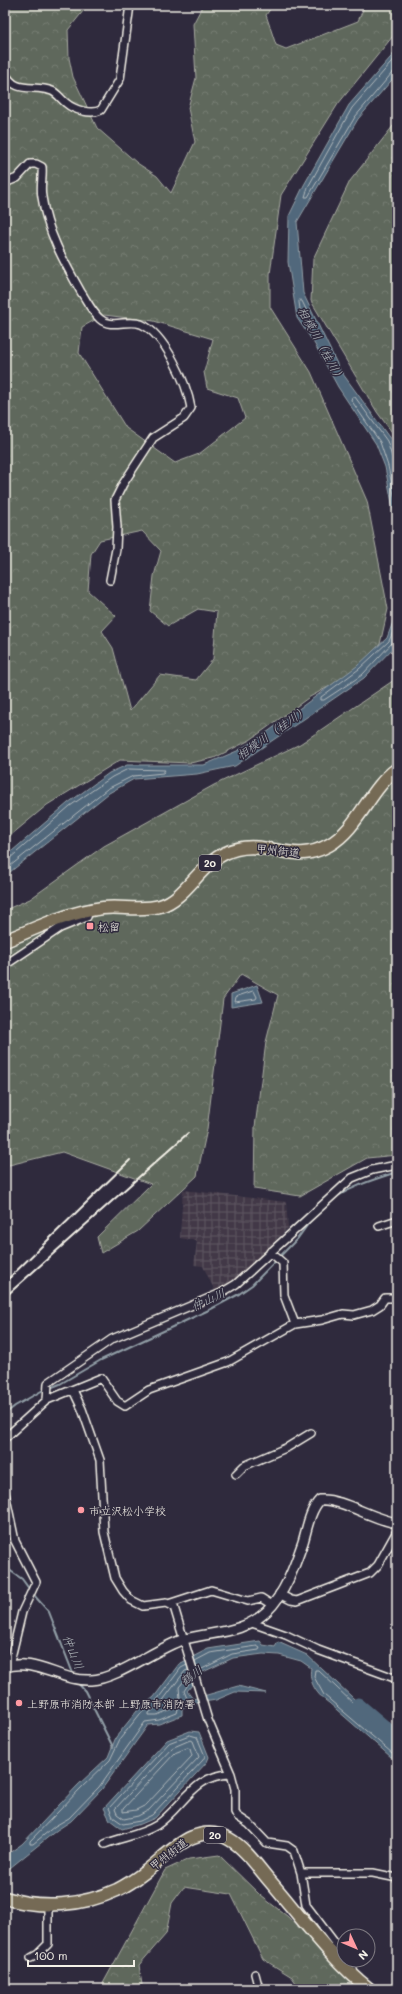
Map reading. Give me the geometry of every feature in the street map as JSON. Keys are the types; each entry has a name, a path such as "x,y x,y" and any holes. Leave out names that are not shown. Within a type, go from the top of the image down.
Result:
{"highway":[{"name":"甲州街道","path":"5,941 56,920 89,910 160,906 177,897 208,864 217,857 236,849 256,848 295,854 309,853 329,845 350,826 380,783 397,769"},
{"name":"甲州街道","path":"9,1899 48,1904 76,1903 98,1898 133,1881 172,1849 190,1838 208,1834 223,1836 244,1851 355,1977 369,1989"}],"street":[{"path":"5,73 8,79 15,85 55,92 72,108 90,112 101,110 120,79 130,5"},
{"path":"5,183 17,178 30,164 42,166 41,195 51,235 66,266 91,309 99,319 106,324 141,324 151,332 180,370 189,398 191,408 184,418 153,438 126,478 115,500 117,527 110,580"},
{"path":"5,965 60,928 87,917 89,910"},
{"path":"47,1400 48,1383 112,1340 221,1294 242,1279 352,1178 372,1170 397,1164"},
{"path":"379,1226 397,1220"},
{"path":"270,1252 283,1263 284,1295 295,1324"},
{"path":"5,1438 47,1400 101,1378 117,1401 125,1406 149,1390 228,1362 295,1324 322,1320 343,1314 354,1315 366,1312 380,1305 385,1298 397,1298"},
{"path":"73,1390 82,1409 100,1460 104,1532 115,1578 131,1600 143,1606 166,1603 174,1607 208,1720 231,1774 235,1789 235,1812 237,1816 249,1824 267,1843 291,1848 297,1857 306,1905 336,1944"},
{"path":"236,1474 244,1466 288,1447 311,1433"},
{"path":"5,1493 15,1541 36,1582 22,1612 7,1666 39,1667 67,1678 90,1680 105,1677 184,1644 252,1623 272,1605 279,1594 297,1560 314,1509 320,1500 332,1501 386,1522 397,1524"},
{"path":"279,1594 291,1600 297,1601 370,1573 378,1565 397,1531"},
{"path":"168,1604 211,1590 248,1601 261,1598 272,1605"},
{"path":"252,1623 286,1635 318,1650 397,1679"},
{"path":"105,1844 133,1836 151,1828 173,1811 199,1783 220,1774 231,1774"},
{"path":"301,1873 373,1873 397,1878"},
{"path":"32,1958 48,1944 48,1904"},
{"path":"353,1968 355,1977"},
{"path":"255,1974 259,1989"}],"shaded area":[{"path":"183,1190 286,1202 288,1228 246,1270 225,1286 215,1291 203,1266 194,1265 197,1241 180,1238"}],"green space":[{"path":"5,5 88,5 68,30 69,58 73,77 97,128 137,163 157,176 171,193 195,142 188,108 196,78 193,24 203,5 273,5 266,15 276,45 286,49 358,21 365,5 397,5 397,31 338,104 281,195 270,274 270,307 311,372 367,501 388,609 380,644 359,670 308,698 250,740 214,758 190,763 120,760 47,805 5,840","holes":["104,315 154,321 213,339 204,372 207,388 238,398 245,418 199,454 175,463 126,428 79,353 82,327","142,531 161,551 154,576 150,611 168,626 198,609 217,612 213,659 196,680 160,675 130,711 113,648 102,631 116,616 88,591 91,554 100,540"]},
{"path":"397,121 397,439 377,412 311,301 313,259 350,181"},
{"path":"397,678 397,1155 367,1158 300,1196 254,1189 255,1127 266,1042 278,995 241,974 223,999 207,1129 197,1176 138,1231 101,1253 97,1237 151,1184 62,1152 5,1166 5,910 30,899 104,846 214,785 300,744"},
{"path":"219,1855 261,1896 287,1916 336,1963 336,1968 341,1968 363,1989 300,1989 292,1977 263,1959 231,1894 184,1887 172,1903 166,1934 139,1965 142,1985 139,1989 100,1989 165,1870 189,1859"}],"water":[{"name":"相模川（桂川）","path":"397,50 397,74 358,119 297,222 303,293 340,370 391,440 397,462 397,529 385,467 376,444 338,387 314,343 297,318 288,262 289,216 304,185 349,105"},
{"name":"相模川（桂川）","path":"397,611 397,644 364,678 235,766 197,774 134,779 109,793 5,876 5,857 68,803 109,773 127,765 204,765 237,751 262,736 357,666 387,638"},
{"path":"257,985 263,1002 231,1007 231,994"},
{"path":"260,1641 263,1645 275,1647 278,1642 307,1655 397,1739 397,1757 391,1757 317,1692 312,1683 310,1673 311,1668 301,1661 279,1655 263,1654 233,1658 203,1672 187,1691 193,1699 238,1686 266,1693 235,1692 216,1700 191,1704 182,1708 182,1715 159,1724 148,1725 102,1789 71,1821 57,1830 5,1872 5,1856 22,1844 78,1785 108,1757 116,1737 137,1711 154,1697 179,1664 208,1649"},
{"path":"190,1731 199,1732 209,1757 207,1762 155,1818 141,1824 122,1829 110,1820 104,1808 167,1740"}],"waterway":[{"name":"仲山川","path":"336,1197 359,1185 397,1172"},
{"name":"仲山川","path":"50,1388 60,1384 101,1360 211,1309 239,1294 252,1285 298,1238 311,1220"},
{"name":"仲山川","path":"5,1414 15,1406 45,1389"},
{"name":"仲山川","path":"5,1567 22,1579 30,1590"},
{"name":"仲山川","path":"32,1593 49,1612 74,1676"},
{"name":"仲山川","path":"77,1682 85,1691 113,1747"},
{"name":"鶴川","path":"358,1704 397,1737"}],"railway":[{"path":"5,1297 188,1133"},
{"path":"5,1282 130,1160"}],"place":[{"name":"松留","path":"90,926"},
{"name":"市立沢松小学校","path":"81,1510"},
{"name":"上野原市消防本部 上野原市消防署","path":"19,1703"}]}
